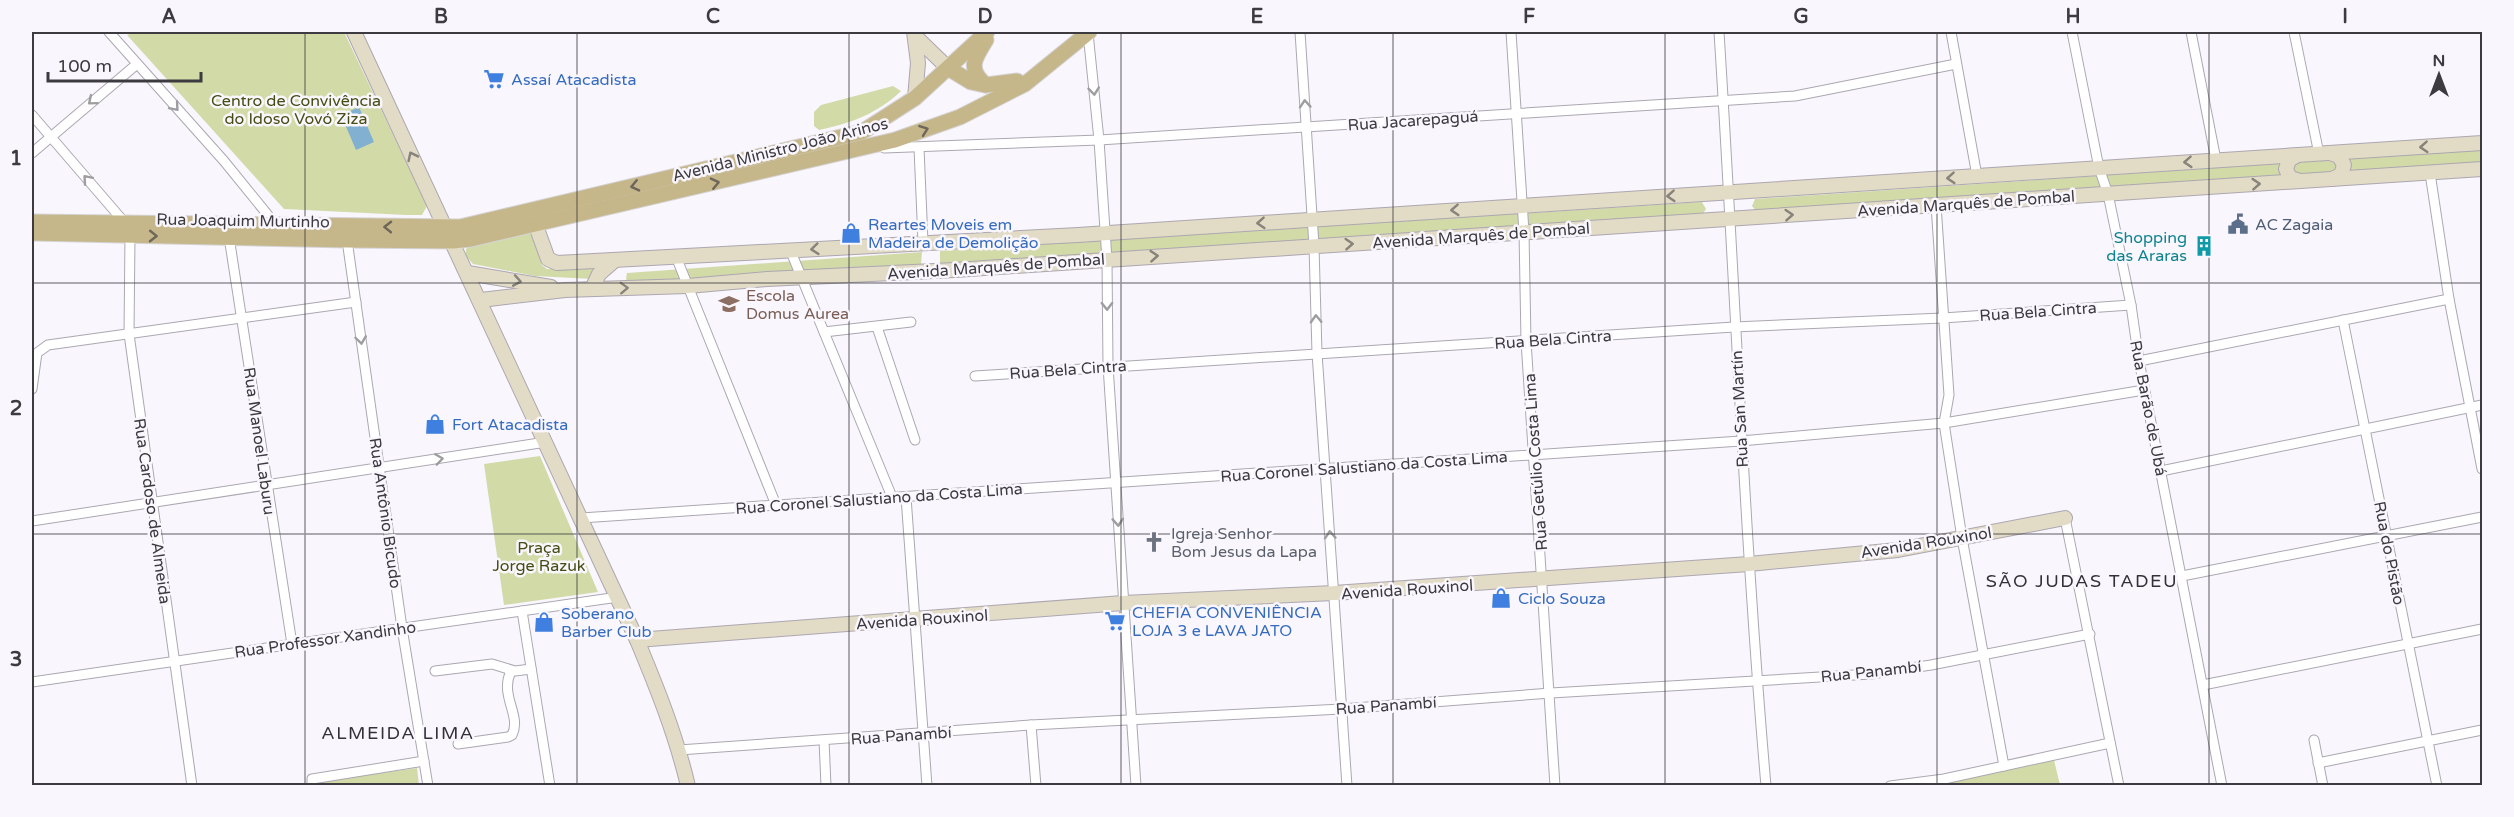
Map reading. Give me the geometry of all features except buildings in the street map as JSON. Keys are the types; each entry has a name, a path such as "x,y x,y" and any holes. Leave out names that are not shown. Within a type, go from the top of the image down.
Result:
{"main road":[{"path":"354,32 618,597 662,699 680,750 688,786"},
{"path":"987,85 976,74 974,62 989,32"},
{"name":"Avenida Ministro João Arinos","path":"533,218 840,138 872,127 915,98 989,32"},
{"name":"Avenida Ministro João Arinos","path":"450,235 460,227 533,218 895,140 960,117 1025,84 1089,32"},
{"path":"915,34 948,68 971,82 1001,85 1024,80 1051,63"},
{"path":"915,34 918,80 915,98"},
{"name":"Avenida Marquês de Pombal","path":"533,218 544,251 552,262 677,259 2482,143"},
{"path":"2324,153 2339,156 2344,165 2341,175 2332,179"},
{"path":"2298,155 2289,160 2286,169 2290,178 2300,181"},
{"path":"2114,194 2116,167"},
{"path":"2076,169 2080,179 2079,196"},
{"name":"Avenida Marquês de Pombal","path":"480,300 566,290 688,286 2482,169"},
{"path":"1738,218 1744,191"},
{"path":"1706,194 1709,209 1706,220"},
{"path":"1531,232 1537,205"},
{"path":"1496,208 1502,224 1499,234"},
{"path":"1319,219 1322,236 1320,246"},
{"path":"1285,221 1290,238 1288,248"},
{"name":"Rua Joaquim Murtinho","path":"32,222 229,237 288,239 347,240 450,235"},
{"name":"Rua Joaquim Murtinho","path":"32,233 276,225 450,235"},
{"path":"1114,259 1120,232"},
{"path":"1078,235 1082,251 1080,261"},
{"path":"592,289 599,274 614,261"},
{"path":"468,273 566,290"},
{"name":"Avenida Rouxinol","path":"637,640 1123,603 1543,580 1749,564 1898,550 2065,518"}],"street":[{"path":"109,32 224,161 288,239"},
{"path":"1089,32 1105,233 1114,259 1108,366 1136,786"},
{"path":"1300,32 1306,127 1319,219"},
{"name":"Rua Getúlio Costa Lima","path":"1511,32 1522,206 1531,232 1526,341 1556,786"},
{"name":"Rua San Martín","path":"1719,32 1729,192 1738,218 1734,327 1766,786"},
{"path":"1951,32 1977,176"},
{"name":"Rua Barão de Ubá","path":"2072,32 2099,168 2114,194 2144,390 2222,786"},
{"path":"2191,32 2217,160"},
{"path":"2294,32 2324,153"},
{"path":"32,153 137,63"},
{"name":"Rua Jacarepaguá","path":"866,148 919,148 1099,140 1796,96 1956,64"},
{"path":"32,115 128,229"},
{"path":"919,148 923,242"},
{"path":"2430,173 2449,299 2482,469"},
{"path":"1936,205 1949,395 1944,423 1962,538 2004,766"},
{"name":"Rua Cardoso de Almeida","path":"128,229 129,334 192,786"},
{"name":"Rua Manoel Laburu","path":"229,237 292,644"},
{"name":"Rua Antônio Bicudo","path":"347,240 381,467 402,628 428,786"},
{"path":"1320,246 1317,353 1347,786"},
{"path":"791,252 892,498"},
{"path":"677,259 776,505"},
{"path":"2139,361 2449,299"},
{"path":"32,389 37,353 41,348 356,302"},
{"name":"Rua Bela Cintra","path":"975,375 1734,327 1943,318 2131,305"},
{"name":"Rua do Pistão","path":"2343,320 2437,786"},
{"path":"824,332 911,322"},
{"path":"877,327 915,440"},
{"name":"Rua Coronel Salustiano da Costa Lima","path":"581,518 1741,441 1944,423 2144,390"},
{"path":"2161,471 2482,405"},
{"path":"32,521 546,442"},
{"path":"906,497 927,786"},
{"path":"2182,576 2482,517"},
{"path":"2065,518 2119,786"},
{"name":"Rua Professor Xandinho","path":"32,681 618,597"},
{"path":"522,612 550,786"},
{"path":"2203,685 2482,628"},
{"name":"Rua Panambí","path":"680,750 1031,725 1341,709 1551,693 1872,674 2090,634"},
{"path":"435,671 492,664 511,671 531,669"},
{"path":"458,744 512,735 515,722 506,686 511,671"},
{"path":"1031,725 1036,786"},
{"path":"2318,763 2482,730"},
{"path":"824,740 826,786"},
{"path":"2314,740 2323,786"},
{"path":"1890,786 1944,779 2110,743"},
{"path":"312,782 424,760"}],"green space":[{"name":"Centro de Convivência do Idoso Vovó Ziza","path":"136,32 344,32 427,206 422,215 284,209 127,35"},
{"path":"893,86 901,91 873,112 853,121 819,130 814,126 814,112 821,105"},
{"path":"2482,150 2482,164 1756,211 1752,206 1755,199"},
{"path":"1702,202 1706,209 1702,215 940,264 940,251"},
{"path":"532,233 542,265 547,269 600,267 592,279 535,276 473,264 466,256 466,249 471,245"},
{"path":"922,252 921,265 629,284 626,279 627,273"},
{"name":"Praça Jorge Razuk","path":"540,456 598,592 504,605 484,464"},
{"path":"2054,760 2060,785 1930,786"},
{"path":"417,768 419,785 319,786 319,782"}],"water":[{"path":"359,107 374,142 356,150 341,115"}],"place":[{"name":"Assaí Atacadista","path":"494,79"},
{"name":"AC Zagaia","path":"2238,224"},
{"name":"Reartes Moveis em Madeira de Demolição","path":"851,233"},
{"name":"Shopping das Araras","path":"2204,246"},
{"name":"Escola Domus Aurea","path":"729,304"},
{"name":"Fort Atacadista","path":"435,424"},
{"name":"Igreja Senhor Bom Jesus da Lapa","path":"1154,542"},
{"name":"Ciclo Souza","path":"1501,598"},
{"name":"CHEFIA CONVENIÊNCIA LOJA 3 e LAVA JATO","path":"1115,621"},
{"name":"Soberano Barber Club","path":"544,622"}],"district":[{"name":"SÃO JUDAS TADEU","path":"2082,581"},
{"name":"ALMEIDA LIMA","path":"398,733"}]}
